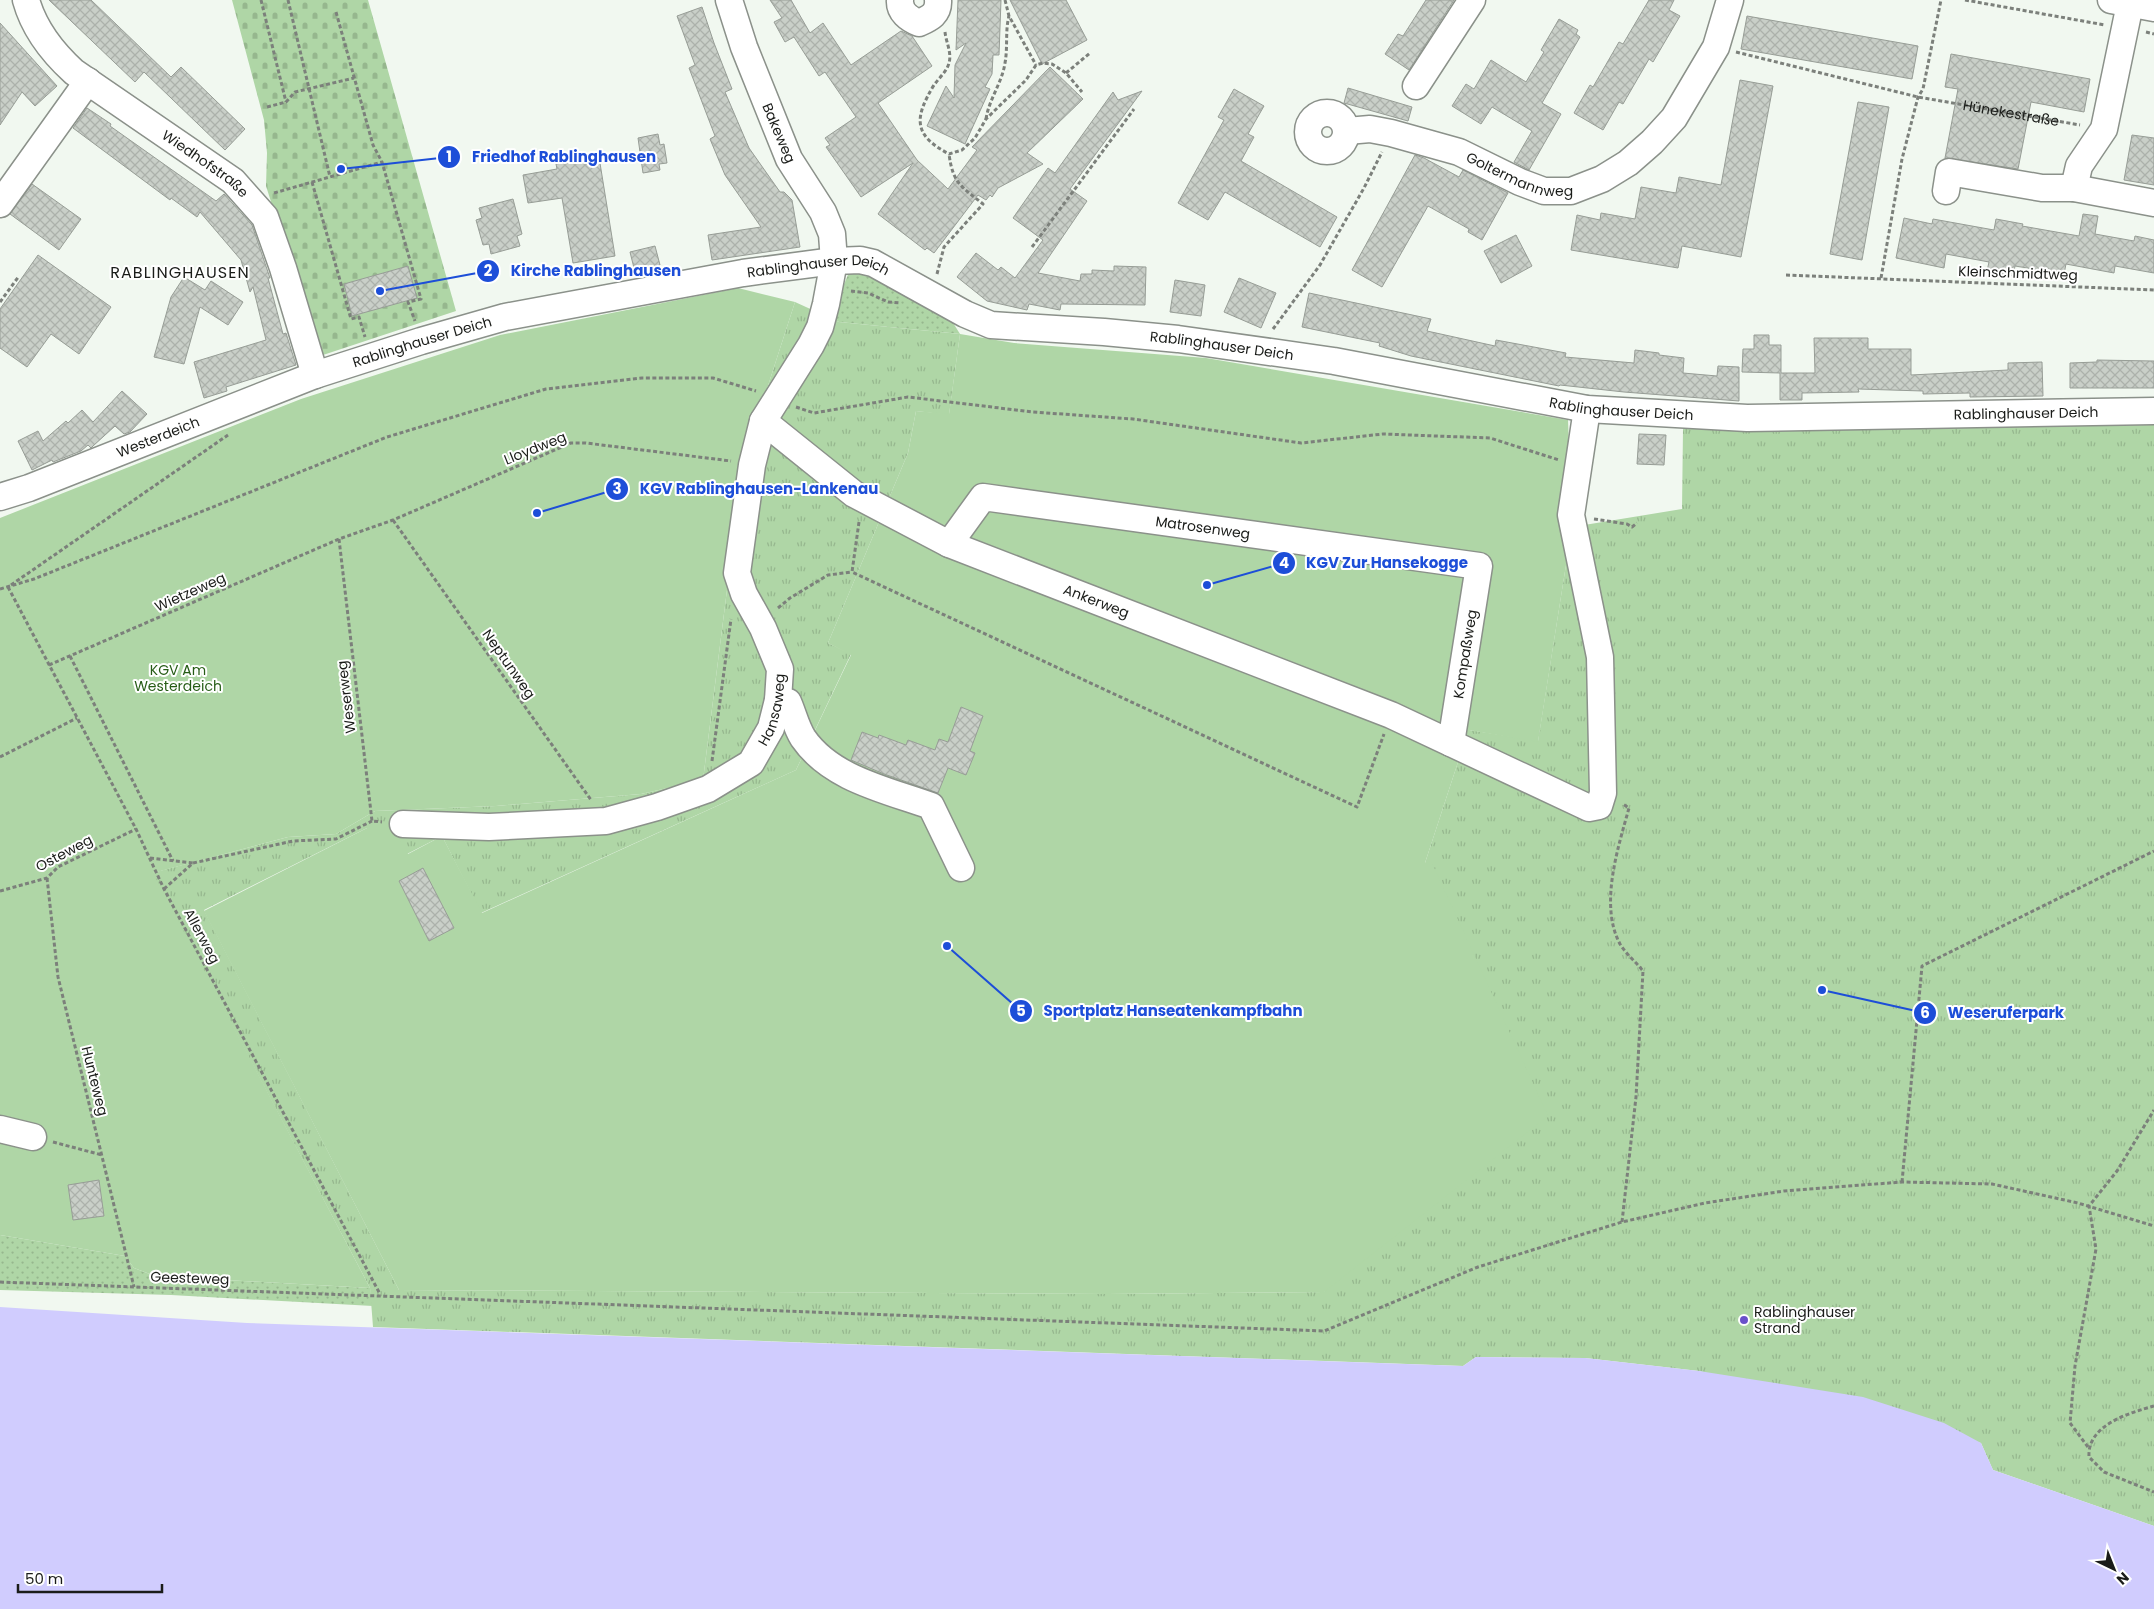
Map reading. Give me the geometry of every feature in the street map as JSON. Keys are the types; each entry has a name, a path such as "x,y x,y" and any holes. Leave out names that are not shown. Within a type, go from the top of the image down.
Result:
{"street":[{"name":"Wiedhofstraße","path":"26,0 34,22 51,48 74,72 233,181 265,217 283,268 315,375"},
{"name":"Bakeweg","path":"729,0 744,47 788,160 823,212 832,234 834,261"},
{"path":"900,0 900,5 908,18 919,23 933,17 937,5"},
{"path":"1416,86 1472,0"},
{"name":"Goltermannweg","path":"1346,131 1370,129 1391,133 1459,152 1520,182 1544,191 1571,191 1602,179 1628,163 1652,142 1678,124 1716,47 1730,0"},
{"path":"2074,188 2079,166 2104,129 2132,4"},
{"path":"0,204 88,81"},
{"path":"1946,191 1949,172 2042,188 2074,188 2154,203"},
{"name":"Rablinghauser Deich","path":"315,375 504,317 742,273 834,261 860,260 930,282 965,314 991,325 1013,328 1104,332 1334,360 1587,408 1747,418 2154,412"},
{"name":"Hansaweg","path":"403,824 489,827 606,821 657,807 708,789 751,763 771,728 778,700 780,668 760,622 744,594 737,573 752,465 763,421 811,345 820,327 834,261"},
{"name":"Westerdeich","path":"0,497 29,488 315,375"},
{"path":"1587,408 1571,515 1600,657 1603,793"},
{"name":"Ankerweg","path":"763,421 854,494 950,544 1391,715 1589,808 1599,806 1603,793"},
{"name":"Matrosenweg","path":"950,544 983,497 1479,566"},
{"name":"Kompaßweg","path":"1451,742 1479,566"},
{"path":"778,700 788,702 803,737 824,760 851,778 931,806 961,868"},
{"path":"0,1129 33,1137"}],"path":[{"path":"262,0 286,102"},
{"path":"288,0 330,177"},
{"path":"1004,0 1009,16 1036,65"},
{"path":"1881,278 1902,159 1918,97 1923,89 1941,0"},
{"path":"1965,0 2154,34"},
{"path":"937,5 945,22 946,42 950,56 948,65 923,107 920,119 920,128 924,138 935,147 949,154 962,150 975,138 986,119 1026,80 1036,65 1043,63 1052,64 1066,74 1082,92"},
{"path":"336,12 372,146 382,162 421,299 408,302 415,321"},
{"path":"986,119 1005,63 1009,16"},
{"path":"1716,47 1918,97"},
{"path":"1066,74 1090,53"},
{"path":"267,107 286,102 295,92 354,78"},
{"name":"Hünekestraße","path":"1918,97 2104,129"},
{"path":"1032,247 1134,109"},
{"path":"1258,350 1320,265 1364,188 1391,133"},
{"path":"829,287 868,292 894,304 903,303 930,282 944,247 983,204 957,183 952,173 949,154"},
{"path":"253,204 270,194 382,162"},
{"path":"312,182 351,319 359,317 365,338"},
{"name":"Kleinschmidtweg","path":"1786,275 2154,290"},
{"path":"0,302 19,276"},
{"path":"0,589 8,587 234,431"},
{"name":"Lloydweg","path":"339,539 393,520 571,444 586,443 752,465"},
{"path":"852,572 860,512 854,494"},
{"path":"1571,515 1627,524 1632,527 1637,523"},
{"name":"Neptunweg","path":"393,520 606,821"},
{"name":"Wietzeweg","path":"49,665 339,539"},
{"name":"Weserweg","path":"339,539 372,821"},
{"path":"760,622 790,598 828,575 852,572 1357,808 1391,715"},
{"name":"Allerweg","path":"8,587 136,829 164,889 380,1295"},
{"path":"708,789 732,612"},
{"path":"70,656 173,861"},
{"path":"0,758 77,718"},
{"path":"1603,793 1629,808 1616,856 1610,911 1620,944 1643,970 1636,1097 1622,1222"},
{"path":"150,858 193,863 293,841 336,839 372,821 403,824"},
{"name":"Osteweg","path":"0,891 47,878 58,867 136,829"},
{"path":"1902,1182 1922,966 2154,851"},
{"path":"164,889 193,863"},
{"name":"Hunteweg","path":"47,878 58,977 134,1287"},
{"path":"2154,1110 2117,1171 2090,1206 2096,1249 2076,1366 2070,1423 2088,1447 2089,1458 2104,1472 2154,1492"},
{"path":"33,1137 102,1155"},
{"name":"Geesteweg","path":"0,1282 1324,1331 1478,1266 1622,1222 1704,1203 1784,1191 1902,1182 1992,1184 2090,1206 2154,1226"},
{"path":"2088,1447 2098,1434 2122,1415 2154,1406"}],"green space":[{"path":"232,0 368,0 456,311 320,356 266,186 267,153 264,120"},
{"path":"850,270 864,271 950,318 960,334 833,320 839,296"},
{"name":"KGV Am Westerdeich","path":"738,288 795,302 743,463 703,780 641,794 496,806 375,811 336,834 288,837 153,873 370,1288 155,1276 134,1268 125,1256 0,1235 0,518 301,399 500,335"},
{"path":"795,302 839,322 960,334 949,415 916,411 908,453 828,643 851,654 796,770 481,913 442,836 407,854 367,828 204,910 399,1290 1107,1294 1324,1292 1425,863 1458,762 1463,729 1538,741 1572,527 1682,509 1683,429 2154,425 2154,1526 1993,1470 1981,1443 1699,1371 1585,1358 1476,1357 1463,1366 373,1327 370,1288 152,873 288,837 336,834 375,811 496,806 641,794 703,780 743,463"},
{"path":"960,334 1014,343 1206,358 1568,420 1572,527 1538,742 1463,729 1458,762 1425,863 1432,863 1548,1116 1324,1292 1107,1294 399,1290 204,911 367,828 392,828 408,854 442,836 482,913 796,770 851,655 828,643 908,453 916,411 949,414"},
{"path":"0,1235 125,1256 134,1268 155,1276 370,1288 373,1306 171,1295 0,1290"}],"shaded area":[{"path":"0,1307 247,1323 1463,1366 1476,1357 1585,1358 1699,1371 1863,1397 1944,1423 1981,1443 1993,1470 2154,1526 2154,1609 0,1609"}],"building":[{"path":"49,0 91,0 171,77 181,67 245,129 225,150 144,72 135,82"},
{"path":"770,0 791,0 810,33 823,23 851,65 901,31 912,36 932,66 878,103 917,160 948,189 977,150 972,147 1050,67 1083,99 1027,153 1043,164 998,188 992,197 990,195 986,200 978,195 934,253 927,248 925,250 878,214 913,163 861,197 826,147 830,145 825,138 856,117 825,72 819,76 794,37 785,42 774,22 782,18"},
{"path":"958,0 1001,0 999,55 993,55 992,74 985,87 990,89 965,144 927,126 946,86 954,98 955,65 966,43 956,50"},
{"path":"1010,0 1066,0 1087,40 1042,64"},
{"path":"1426,0 1454,0 1409,70 1385,54 1398,34 1403,36"},
{"path":"1649,0 1674,0 1669,10 1680,16 1653,62 1649,59 1623,104 1619,102 1603,130 1574,113 1590,85 1593,87 1619,42 1623,44"},
{"path":"702,7 732,89 725,92 749,148 780,192 784,192 792,200 800,247 712,260 708,235 761,227 725,175 710,139 715,136 689,68 695,65 677,16"},
{"path":"1747,16 1918,46 1912,79 1741,49"},
{"path":"1559,19 1578,30 1576,34 1580,37 1542,103 1561,114 1529,170 1514,162 1532,131 1492,107 1481,124 1452,106 1466,84 1474,89 1491,60 1526,82 1544,52 1541,50"},
{"path":"0,23 57,86 35,106 22,92 0,125"},
{"path":"1951,54 2090,79 2084,112 2031,102 2018,169 1945,158 1958,89 1945,87"},
{"path":"1740,80 1773,86 1741,257 1682,246 1678,268 1571,250 1577,215 1600,220 1601,213 1635,219 1641,187 1676,193 1679,177 1721,185"},
{"path":"1348,88 1412,107 1408,121 1344,103"},
{"path":"1234,89 1264,106 1248,134 1254,137 1241,161 1337,217 1320,247 1225,192 1208,220 1178,203 1224,120 1218,117"},
{"path":"1142,91 1070,189 1087,201 1038,273 1080,281 1081,274 1092,274 1092,270 1114,271 1114,266 1146,267 1145,305 1061,304 1060,310 1029,304 1027,310 987,301 957,277 976,253 998,270 1001,267 1015,278 1043,240 1013,218 1048,168 1055,173 1113,92 1118,100"},
{"path":"1858,102 1889,107 1862,260 1830,254"},
{"path":"87,108 216,201 224,194 252,225 270,278 268,278 283,334 286,333 296,365 226,387 227,391 204,398 194,362 266,340 253,287 250,292 241,260 200,212 197,217 171,198 170,200 73,128"},
{"path":"658,134 660,145 664,144 667,163 659,164 660,170 643,173 638,138"},
{"path":"2132,135 2154,138 2154,185 2124,180"},
{"path":"1415,155 1459,177 1463,170 1508,193 1482,240 1468,232 1469,229 1428,206 1382,287 1352,270"},
{"path":"599,157 615,256 573,263 562,198 528,203 523,175 557,169 556,164"},
{"path":"32,184 81,219 59,250 10,214"},
{"path":"513,199 522,234 517,236 520,246 491,254 489,244 483,245 476,220 482,218 479,208"},
{"path":"2083,214 2098,216 2095,234 2134,241 2135,236 2154,240 2154,273 2115,266 2114,273 2066,264 2064,274 2015,266 2013,276 1987,271 1989,262 1946,254 1944,268 1896,258 1904,218 1932,224 1933,219 1994,230 1996,219 2023,224 2022,226 2079,236"},
{"path":"1516,235 1532,266 1501,283 1484,251"},
{"path":"655,246 660,265 635,272 630,252"},
{"path":"38,255 111,307 79,354 51,334 27,367 0,348 0,309"},
{"path":"408,266 417,298 352,316 344,284"},
{"path":"184,277 205,290 211,281 243,302 228,325 200,307 184,364 154,357 171,297"},
{"path":"1239,278 1276,293 1261,328 1224,312"},
{"path":"1175,280 1205,285 1201,316 1170,312"},
{"path":"1309,293 1431,319 1427,331 1495,346 1496,340 1566,353 1565,357 1634,363 1635,350 1659,353 1659,355 1684,358 1683,373 1717,376 1718,366 1739,367 1739,401 1559,386 1411,356 1379,346 1380,343 1302,327"},
{"path":"1754,335 1769,335 1769,345 1781,345 1781,373 1815,373 1814,338 1868,338 1868,349 1911,349 1911,375 2008,370 2008,363 2042,362 2043,396 1970,397 1970,393 1923,394 1923,391 1858,389 1859,392 1802,393 1802,400 1780,400 1780,373 1742,372 1743,349 1754,349"},
{"path":"2097,360 2154,361 2154,388 2070,388 2070,363 2097,362"},
{"path":"122,391 147,414 130,432 124,434 115,426 91,448 88,445 81,451 53,462 52,460 32,470 18,441 38,431 43,441 82,410 93,422"},
{"path":"1639,434 1666,435 1664,465 1637,464"},
{"path":"961,707 983,716 970,751 975,753 966,775 948,768 938,793 851,760 862,732 878,738 879,735 906,745 908,740 935,750 939,739 948,742"},
{"path":"423,868 454,928 429,941 399,881"},
{"path":"99,1180 104,1216 73,1220 68,1185"}],"place":[{"name":"Friedhof Rablinghausen","path":"341,169"},
{"name":"Kirche Rablinghausen","path":"380,291"},
{"name":"KGV Rablinghausen-Lankenau","path":"537,513"},
{"name":"KGV Zur Hansekogge","path":"1207,585"},
{"name":"Sportplatz Hanseatenkampfbahn","path":"947,946"},
{"name":"Weseruferpark","path":"1822,990"},
{"name":"Rablinghauser Strand","path":"1744,1320"}],"district":[{"name":"RABLINGHAUSEN","path":"180,272"}]}
